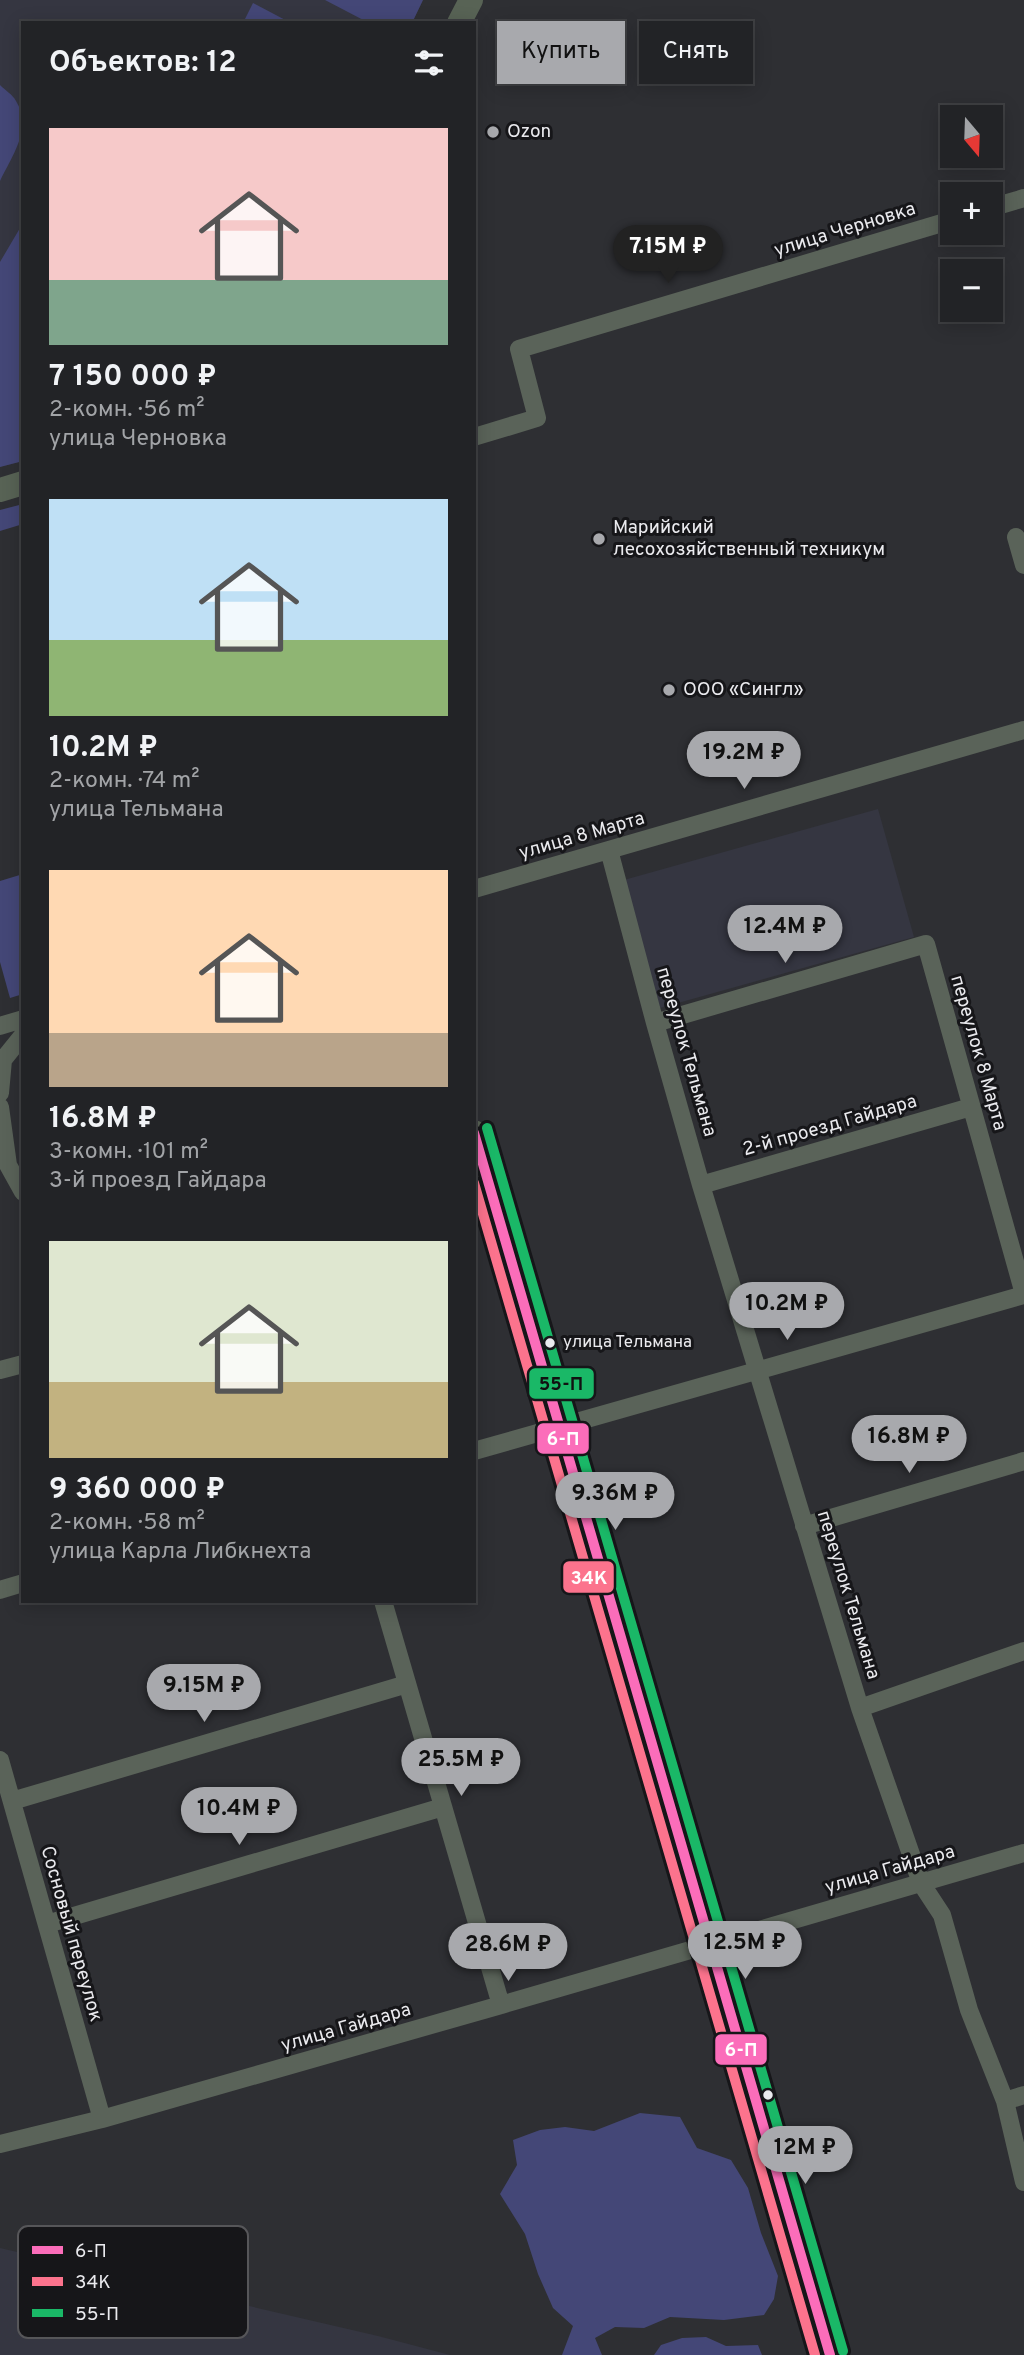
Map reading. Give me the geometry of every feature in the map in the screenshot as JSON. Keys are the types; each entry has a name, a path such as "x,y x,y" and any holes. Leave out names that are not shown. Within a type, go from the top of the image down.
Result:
{"main road":[{"path":"460,21 471,0"},
{"path":"0,490 21,484"},
{"path":"476,1139 830,2355"}],"street":[{"path":"1003,204 1024,198"},
{"name":"улица Черновка","path":"476,436 537,418 519,349 940,224"},
{"path":"1016,537 1024,565"},
{"name":"улица 8 Марта","path":"476,888 1024,730"},
{"name":"переулок Тельмана","path":"609,850 701,1185 860,1708 920,1882 942,1915 969,2010 1006,2101 1024,2182"},
{"name":"переулок 8 Марта","path":"655,1023 926,944 1024,1295"},
{"path":"0,1026 21,1020"},
{"path":"0,1093 4,1060 21,1038"},
{"path":"0,1107 8,1165 21,1188"},
{"name":"2-й проезд Гайдара","path":"701,1185 971,1107"},
{"path":"476,1450 1024,1295"},
{"path":"0,1370 21,1365"},
{"path":"804,1526 1024,1461"},
{"path":"0,1590 21,1584"},
{"path":"384,1603 501,2005"},
{"path":"860,1708 1024,1651"},
{"path":"12,1801 407,1684"},
{"name":"Сосновый переулок","path":"0,1760 102,2119"},
{"path":"47,1924 443,1807"},
{"name":"улица Гайдара","path":"0,2144 102,2119 1024,1853"},
{"path":"1006,2101 1024,2095"}],"shaded area":[{"path":"0,0 423,0 413,21 21,21 21,462 0,467"},
{"path":"325,0 423,0 413,21 365,21"},
{"path":"253,3 287,21 244,21"},
{"path":"0,85 15,99 21,111 21,135 0,181"},
{"path":"21,226 21,462 0,467 0,262"},
{"path":"21,505 21,525 0,531 0,510"},
{"path":"878,809 914,937 660,1008 624,880"},
{"path":"21,875 21,995 10,998 0,962 0,881"},
{"path":"640,2113 680,2117 697,2148 731,2160 748,2188 761,2233 778,2276 774,2299 764,2315 724,2320 670,2317 644,2328 615,2327 595,2338 602,2355 562,2355 573,2326 553,2308 525,2234 500,2194 517,2165 513,2140 540,2130 565,2127 594,2131"},
{"path":"0,2248 18,2252 18,2338 248,2338 248,2306 450,2355 0,2355"},
{"path":"706,2337 726,2346 758,2345 762,2355 654,2355 661,2345 682,2338"}],"transit line":[{"name":"55-П","path":"487,1128 843,2351"},
{"name":"6-П","path":"476,1140 830,2355"},
{"name":"34К","path":"476,1190 815,2355"}],"place":[{"name":"Ozon","path":"493,132"},
{"name":"Марийский лесохозяйственный техникум","path":"599,539"},
{"name":"ООО «Сингл»","path":"669,690"},
{"name":"улица Тельмана","path":"550,1343"}]}
